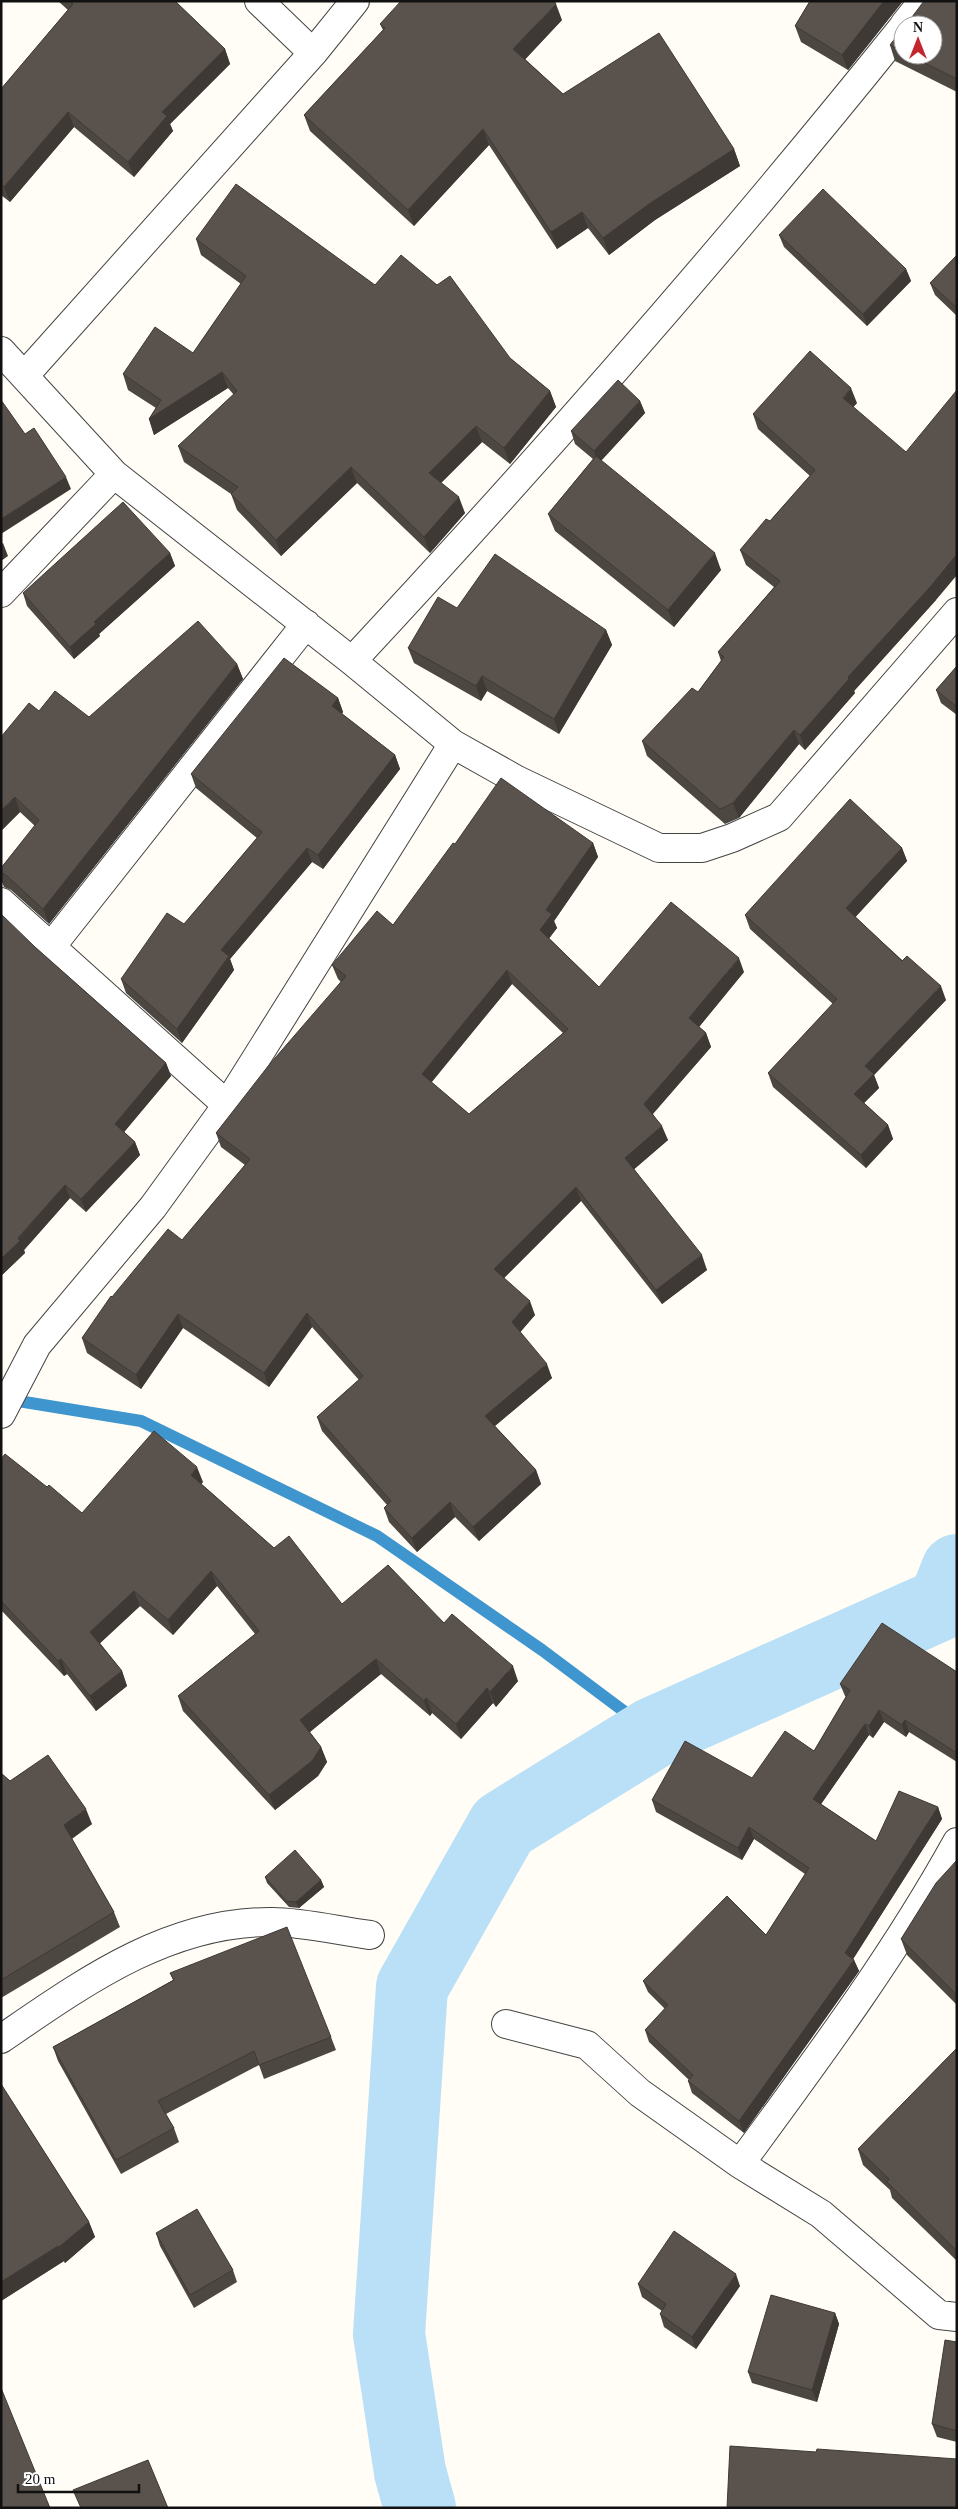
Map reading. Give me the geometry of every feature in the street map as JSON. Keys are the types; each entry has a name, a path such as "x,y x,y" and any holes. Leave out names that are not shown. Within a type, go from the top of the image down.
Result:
{"street":[{"path":"259,1 313,53"},
{"path":"25,375 313,53 355,1"},
{"path":"912,15 923,1"},
{"path":"352,661 466,539 608,379 805,150 893,40"},
{"path":"1,350 114,474 306,624 452,744 517,780 659,848 702,848 732,838 778,817 957,612"},
{"path":"1,593 114,474"},
{"path":"50,948 306,624"},
{"path":"1,1414 37,1345 152,1207 227,1105 452,744"},
{"path":"1,902 227,1105"},
{"path":"740,2164 853,2010 929,1892 957,1842"},
{"path":"1,2039 85,1982 153,1946 201,1929 272,1922 370,1935"},
{"path":"506,2024 588,2045 640,2093 740,2164 821,2214 939,2315 957,2318"}],"building":[{"path":"69,1 175,1 225,49 162,112 167,116 128,162 68,112 4,187 1,185 1,89 73,4"},
{"path":"401,1 554,1 556,4 513,49 563,94 659,33 734,149 649,204 603,238 582,212 551,232 483,129 408,210 304,115 385,28 380,24"},
{"path":"810,1 884,1 842,55 795,26"},
{"path":"924,1 957,1 957,79 929,65 943,65 943,15 914,15"},
{"path":"236,184 375,285 401,255 437,285 450,276 510,358 550,391 504,448 476,426 429,473 459,497 424,537 351,467 276,540 231,494 238,487 178,446 237,391 222,372 149,419 161,400 123,374 155,327 193,353 246,276 196,239"},
{"path":"823,189 906,269 863,314 779,235"},
{"path":"957,255 957,308 930,283"},
{"path":"810,351 851,388 843,398 906,452 957,390 957,554 931,586 848,677 849,679 800,735 794,730 733,803 720,809 642,741 692,688 698,692 724,657 718,652 780,581 740,550 766,519 770,521 815,470 753,414"},
{"path":"618,380 640,401 594,451 571,431"},
{"path":"1,400 25,434 34,428 66,477 1,519"},
{"path":"596,456 715,553 668,610 548,514"},
{"path":"123,502 170,553 94,622 96,624 70,647 23,593"},
{"path":"495,554 606,630 554,719 482,676 476,686 408,648 438,597 457,608"},
{"path":"198,621 237,664 43,909 6,875 1,873 1,868 39,820 15,797 1,810 1,737 29,703 39,711 55,691 89,717"},
{"path":"284,658 338,698 332,706 395,755 318,855 307,848 221,950 229,956 177,1029 121,979 167,913 184,924 262,832 191,774"},
{"path":"957,666 957,707 936,690"},
{"path":"501,778 593,843 546,910 552,914 540,930 599,987 671,902 739,958 689,1018 706,1033 644,1104 662,1126 625,1158 702,1255 656,1290 576,1187 494,1269 530,1301 512,1322 547,1364 485,1416 536,1470 473,1527 450,1502 412,1538 384,1508 391,1501 317,1417 363,1376 307,1313 264,1373 178,1314 136,1375 82,1338 111,1296 168,1229 182,1240 250,1159 216,1133 269,1065 346,976 332,965 377,911 393,925 453,843 455,844","holes":["507,970 568,1029 469,1114 422,1074"]},
{"path":"850,799 902,848 846,908 902,961 907,956 941,986 865,1066 874,1074 854,1094 888,1125 861,1155 768,1073 837,999 745,915"},
{"path":"1,914 35,947 166,1063 115,1124 135,1142 81,1199 65,1185 18,1238 20,1241 1,1259"},
{"path":"154,1431 197,1467 191,1475 274,1548 289,1536 342,1604 388,1565 444,1623 452,1614 513,1666 490,1692 487,1688 456,1724 426,1698 424,1701 376,1659 300,1720 321,1747 312,1761 269,1795 178,1696 259,1631 211,1571 168,1620 134,1591 90,1632 122,1671 90,1696 61,1659 58,1661 1,1601 1,1459 5,1454 47,1487 49,1485 82,1513"},
{"path":"882,1623 957,1672 957,1753 905,1720 902,1725 879,1710 869,1726 865,1724 813,1799 876,1841 899,1791 938,1807 845,1953 854,1960 739,2121 688,2081 693,2075 645,2030 668,2005 643,1981 727,1896 766,1935 809,1868 749,1827 738,1848 652,1800 685,1741 752,1778 785,1731 814,1751 850,1690 840,1684"},
{"path":"48,1755 86,1809 64,1825 114,1912 1,1980 1,1773 10,1781"},
{"path":"295,1850 321,1880 296,1902 286,1901 265,1877"},
{"path":"957,1860 957,1995 901,1939 936,1883"},
{"path":"287,1927 331,2037 259,2065 254,2051 158,2101 174,2128 116,2160 53,2047 174,1980 170,1973"},
{"path":"957,2048 957,2251 887,2182 889,2179 858,2149"},
{"path":"1,2084 89,2222 59,2247 1,2282"},
{"path":"197,2209 233,2270 190,2295 156,2233"},
{"path":"674,2231 736,2274 692,2337 660,2314 666,2304 638,2284"},
{"path":"771,2295 835,2313 812,2390 748,2372"},
{"path":"945,2340 957,2342 957,2431 932,2424"},
{"path":"1,2388 50,2508 1,2508"},
{"path":"730,2446 816,2452 817,2449 957,2459 957,2508 727,2508"},
{"path":"148,2460 168,2508 81,2508 73,2490"}],"waterway":[{"path":"6,1399 141,1421 377,1536 542,1650 653,1733"},
{"path":"420,2508 410,2472 389,2334 412,1987 503,1826 653,1733 944,1603 957,1570"}]}
